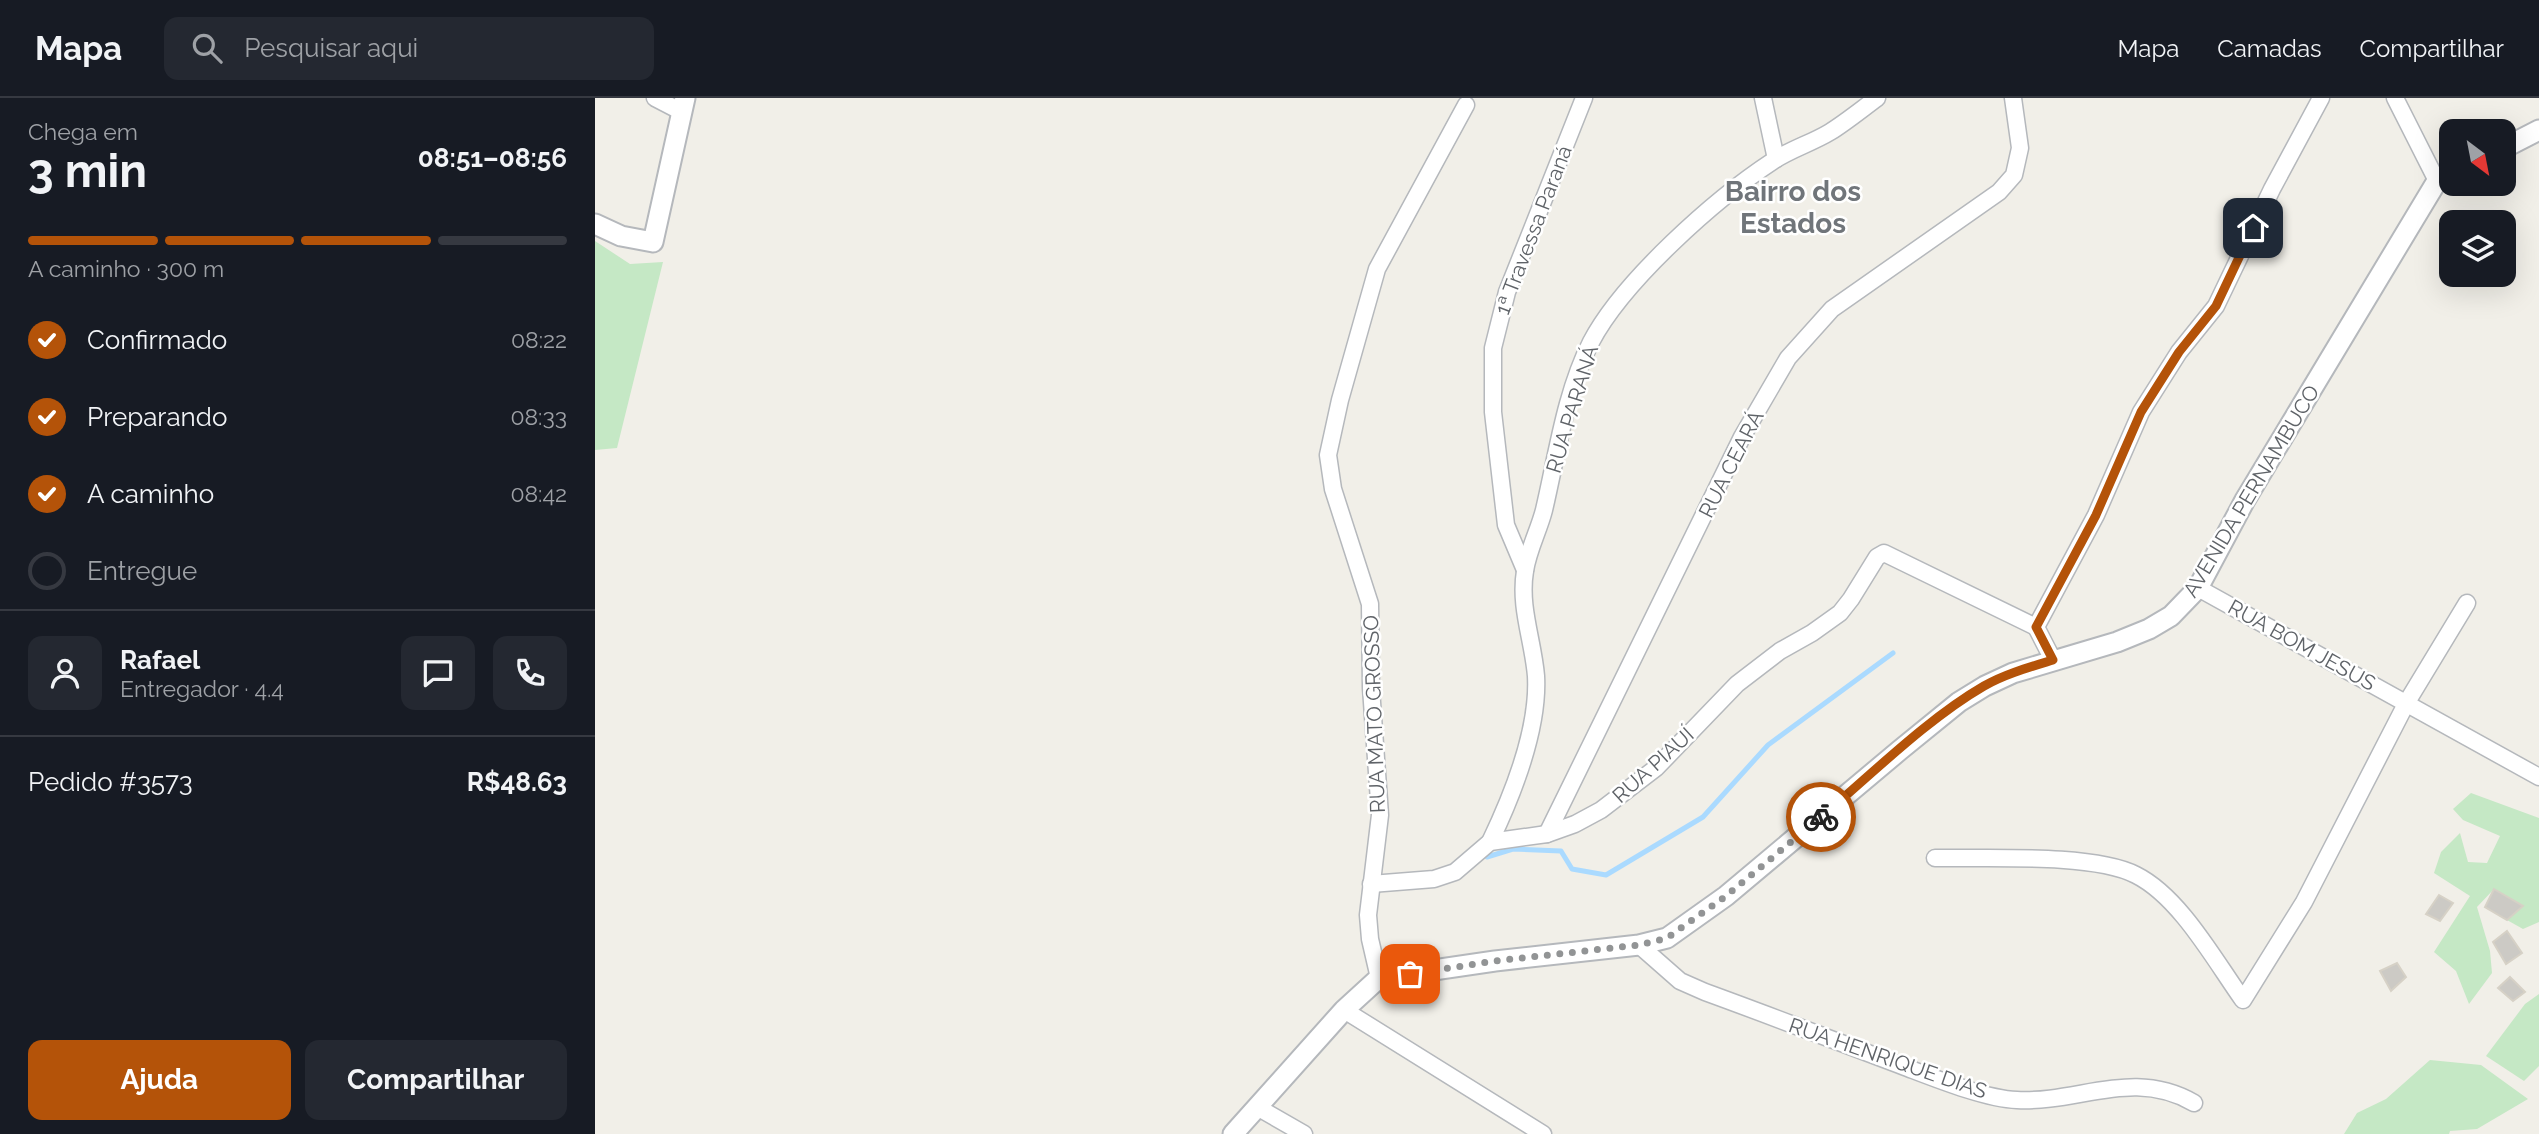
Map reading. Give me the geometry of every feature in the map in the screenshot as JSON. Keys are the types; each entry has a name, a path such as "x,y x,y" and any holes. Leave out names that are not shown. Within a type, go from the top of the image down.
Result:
{"street":[{"path":"595,224 621,236 653,242 684,105 655,98"},
{"name":"1ª Travessa Paraná","path":"1525,570 1506,525 1493,412 1493,348 1507,292 1584,98"},
{"path":"1763,98 1776,159"},
{"name":"RUA PARANÁ","path":"1490,842 1517,780 1537,694 1524,610 1525,570 1543,513 1574,386 1590,345 1605,318 1650,267 1721,199 1776,159 1831,131 1877,98"},
{"name":"RUA CEARÁ","path":"1547,834 1742,437 1788,358 1832,309 2000,192 2014,175 2020,148 2013,98"},
{"path":"2053,660 2036,627 2096,515 2141,412 2179,352 2216,306 2267,200 2321,98"},
{"path":"2395,98 2439,170"},
{"name":"RUA MATO GROSSO","path":"1379,978 1370,939 1368,915 1380,815 1380,785 1371,688 1370,604 1332,489 1328,455 1340,400 1377,269 1466,104"},
{"path":"2517,141 2539,130"},
{"name":"AVENIDA PERNAMBUCO","path":"1379,978 1495,961 1639,945 1667,938 1694,920 1959,702 2013,673 2149,629 2171,616 2198,588 2245,500 2439,186"},
{"name":"RUA PIAUÍ","path":"1490,842 1547,834 1575,824 1601,810 1656,768 1737,684 1780,651 1812,634 1840,613 1877,556 1884,552 2036,627"},
{"name":"RUA BOM JESUS","path":"2198,588 2539,777"},
{"path":"1935,858 2088,862 2137,875 2179,912 2243,1000 2304,902 2407,702 2467,603"},
{"path":"1371,884 1434,879 1455,872 1490,842"},
{"name":"RUA HENRIQUE DIAS","path":"1639,945 1668,972 1692,986 1933,1077 1979,1091 2013,1100 2043,1100 2116,1087 2147,1087 2174,1091 2194,1103"},
{"path":"1233,1134 1344,1010 1379,978"},
{"path":"1344,1010 1543,1134"},
{"path":"1257,1107 1304,1134"}],"green space":[{"path":"595,241 630,264 663,262 617,448 595,450"},
{"path":"2471,793 2539,818 2539,922 2523,929 2507,920 2522,906 2494,889 2477,907 2490,951 2492,973 2469,1004 2456,971 2434,952 2470,896 2434,873 2441,852 2460,833 2468,862 2487,863 2500,836 2463,820 2453,809"},
{"path":"2539,994 2539,1066 2524,1081 2486,1056 2525,1004"},
{"path":"2430,1060 2481,1065 2528,1099 2477,1129 2450,1131 2449,1134 2344,1134 2357,1113 2386,1099"}],"building":[{"path":"2494,889 2523,906 2507,920 2485,907"},
{"path":"2439,895 2453,903 2440,921 2426,914"},
{"path":"2507,931 2522,953 2506,964 2493,942"},
{"path":"2397,963 2406,977 2391,991 2380,971"},
{"path":"2510,977 2525,992 2513,1001 2498,988"}],"waterway":[{"path":"1487,857 1513,849 1561,851 1572,869 1606,875 1703,817 1768,745 1893,653"}],"way so far":[{"path":"1410,974 1495,961 1639,945 1667,938 1726,896 1821,817"}],"district":[{"name":"Bairro dos Estados","path":"1793,207"}],"route":[{"path":"1821,817 1959,702 2013,673 2053,660 2036,627 2096,515 2141,412 2179,352 2216,306 2253,228"}]}
